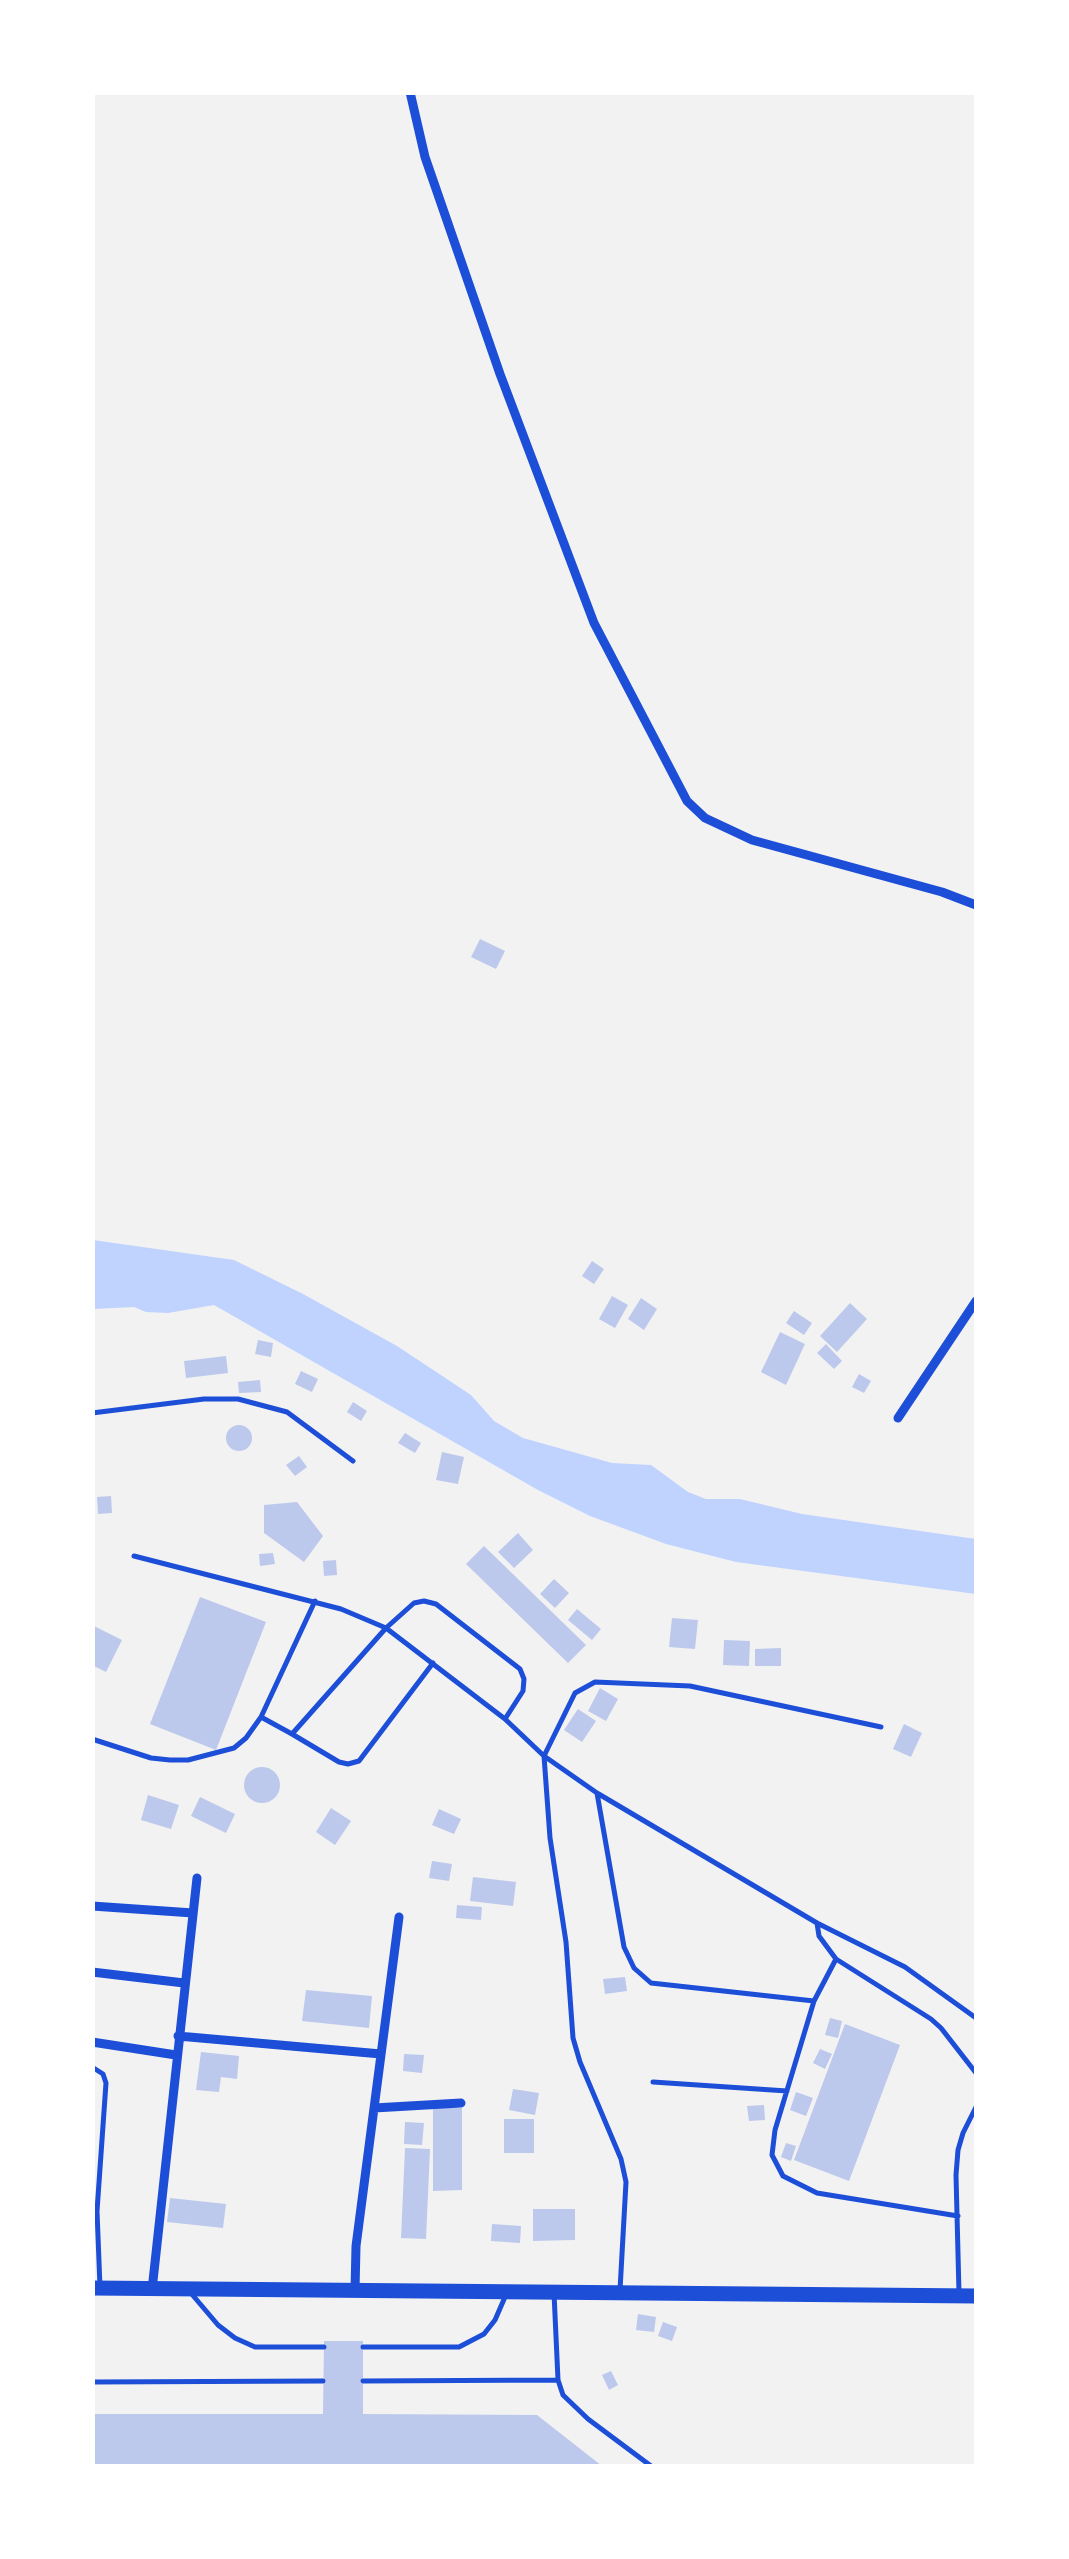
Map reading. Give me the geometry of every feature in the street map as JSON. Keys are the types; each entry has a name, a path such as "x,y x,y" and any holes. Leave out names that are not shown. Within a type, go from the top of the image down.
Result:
{"main road":[{"path":"96,2288 976,2296"}],"street":[{"path":"410,92 425,157 500,374 594,623 687,802 705,818 752,840 923,886 976,905"},
{"path":"898,1418 976,1301"},
{"path":"152,2290 197,1878"},
{"path":"92,1906 193,1913"},
{"path":"355,2291 356,2246 399,1917"},
{"path":"92,1972 184,1984"},
{"path":"178,2036 381,2054"},
{"path":"92,2042 176,2054"},
{"path":"374,2108 461,2103"}],"lane":[{"path":"92,1413 238,1398 286,1412 353,1461"},
{"path":"134,1556 341,1608 386,1628 505,1720 544,1756 597,1792 817,1923 904,1966 976,2018"},
{"path":"92,1739 151,1758 188,1760 234,1748 261,1716 314,1601"},
{"path":"292,1734 386,1628 414,1603 424,1601 436,1604 520,1669 524,1691 505,1720"},
{"path":"261,1716 339,1762 359,1761 433,1662"},
{"path":"620,2293 626,2182 621,2159 573,2038 544,1756 576,1692 595,1682 690,1686 881,1726"},
{"path":"597,1792 624,1948 634,1968 651,1983 814,2001"},
{"path":"817,1923 819,1936 836,1959 931,2019 976,2072"},
{"path":"836,1959 814,2001 775,2130 772,2155 783,2176 817,2193 958,2216"},
{"path":"92,2067 104,2074 106,2084 95,2210 96,2288"},
{"path":"653,2082 787,2091"},
{"path":"959,2296 958,2150 976,2107"},
{"path":"188,2290 218,2325 235,2338 255,2346 324,2347"},
{"path":"363,2348 459,2347 484,2334 507,2292"},
{"path":"554,2293 558,2380 563,2396 652,2466"},
{"path":"363,2381 558,2380"},
{"path":"92,2382 324,2381"}],"water":[{"path":"93,1240 234,1260 397,1346 471,1395 494,1421 523,1438 612,1463 651,1465 688,1492 706,1499 740,1499 802,1514 976,1539 976,1594 736,1562 666,1544 590,1516 214,1305 168,1313 134,1307 93,1309"}],"building":[{"path":"480,939 505,951 496,969 471,957"},
{"path":"592,1261 604,1269 594,1284 582,1276"},
{"path":"612,1296 628,1305 615,1328 599,1319"},
{"path":"641,1298 657,1309 644,1330 628,1319"},
{"path":"850,1303 867,1319 837,1352 820,1336"},
{"path":"794,1311 812,1323 804,1335 786,1323"},
{"path":"780,1332 805,1344 786,1385 761,1372"},
{"path":"258,1340 273,1343 271,1357 255,1354"},
{"path":"826,1344 842,1361 834,1369 817,1353"},
{"path":"226,1356 228,1373 186,1378 184,1361"},
{"path":"301,1371 318,1379 312,1392 295,1384"},
{"path":"859,1374 871,1381 864,1393 852,1387"},
{"path":"260,1380 261,1392 239,1393 238,1382"},
{"path":"353,1402 367,1411 361,1421 347,1412"},
{"path":"239,1425 248,1429 252,1438 248,1447 239,1451 230,1447 226,1438 230,1429"},
{"path":"405,1433 421,1443 415,1453 398,1443"},
{"path":"442,1452 464,1457 458,1484 436,1480"},
{"path":"299,1456 307,1467 295,1476 286,1465"},
{"path":"111,1496 112,1513 98,1514 97,1497"},
{"path":"297,1502 323,1536 304,1562 264,1533 264,1505"},
{"path":"518,1533 533,1550 514,1568 498,1552"},
{"path":"484,1546 586,1645 568,1663 466,1564"},
{"path":"273,1553 275,1564 260,1566 259,1554"},
{"path":"336,1560 337,1575 324,1576 323,1561"},
{"path":"554,1579 569,1593 555,1608 540,1594"},
{"path":"200,1597 266,1622 216,1750 150,1724"},
{"path":"577,1609 601,1629 592,1640 568,1620"},
{"path":"672,1618 698,1620 695,1649 669,1647"},
{"path":"92,1625 122,1640 106,1672 92,1665"},
{"path":"724,1640 750,1641 749,1666 723,1665"},
{"path":"781,1648 781,1666 755,1666 755,1649"},
{"path":"600,1688 618,1699 606,1721 588,1711"},
{"path":"578,1709 596,1721 582,1742 564,1730"},
{"path":"904,1724 922,1733 911,1757 893,1749"},
{"path":"262,1767 275,1772 280,1785 275,1798 262,1803 249,1798 244,1785 249,1772"},
{"path":"148,1795 179,1805 171,1829 141,1820"},
{"path":"200,1797 235,1814 226,1833 191,1816"},
{"path":"331,1808 351,1821 335,1845 316,1832"},
{"path":"439,1809 461,1819 454,1834 432,1825"},
{"path":"432,1861 452,1864 449,1881 429,1878"},
{"path":"473,1877 516,1882 513,1906 470,1901"},
{"path":"457,1905 482,1907 481,1920 456,1918"},
{"path":"625,1977 627,1991 605,1994 603,1979"},
{"path":"306,1990 372,1996 369,2028 302,2021"},
{"path":"830,2018 842,2021 838,2038 825,2035"},
{"path":"845,2024 900,2045 849,2181 794,2160"},
{"path":"820,2049 832,2054 825,2069 813,2063"},
{"path":"201,2052 239,2056 237,2079 221,2077 219,2092 196,2090"},
{"path":"404,2054 424,2055 422,2073 403,2071"},
{"path":"513,2089 539,2093 535,2115 509,2110"},
{"path":"796,2092 813,2098 806,2116 790,2110"},
{"path":"764,2105 765,2120 749,2121 747,2106"},
{"path":"433,2108 462,2108 462,2190 433,2191"},
{"path":"504,2119 534,2119 534,2153 504,2153"},
{"path":"405,2122 424,2123 422,2145 404,2144"},
{"path":"786,2143 796,2146 791,2161 781,2157"},
{"path":"405,2148 430,2149 426,2239 401,2238"},
{"path":"170,2198 226,2204 223,2228 167,2222"},
{"path":"533,2209 575,2209 575,2240 533,2241"},
{"path":"492,2224 521,2226 520,2243 491,2241"},
{"path":"638,2314 656,2317 654,2332 636,2330"},
{"path":"663,2322 677,2327 672,2341 658,2336"},
{"path":"324,2341 363,2341 363,2414 537,2415 602,2466 92,2466 92,2414 323,2414"},
{"path":"611,2371 618,2385 609,2390 602,2375"}]}
